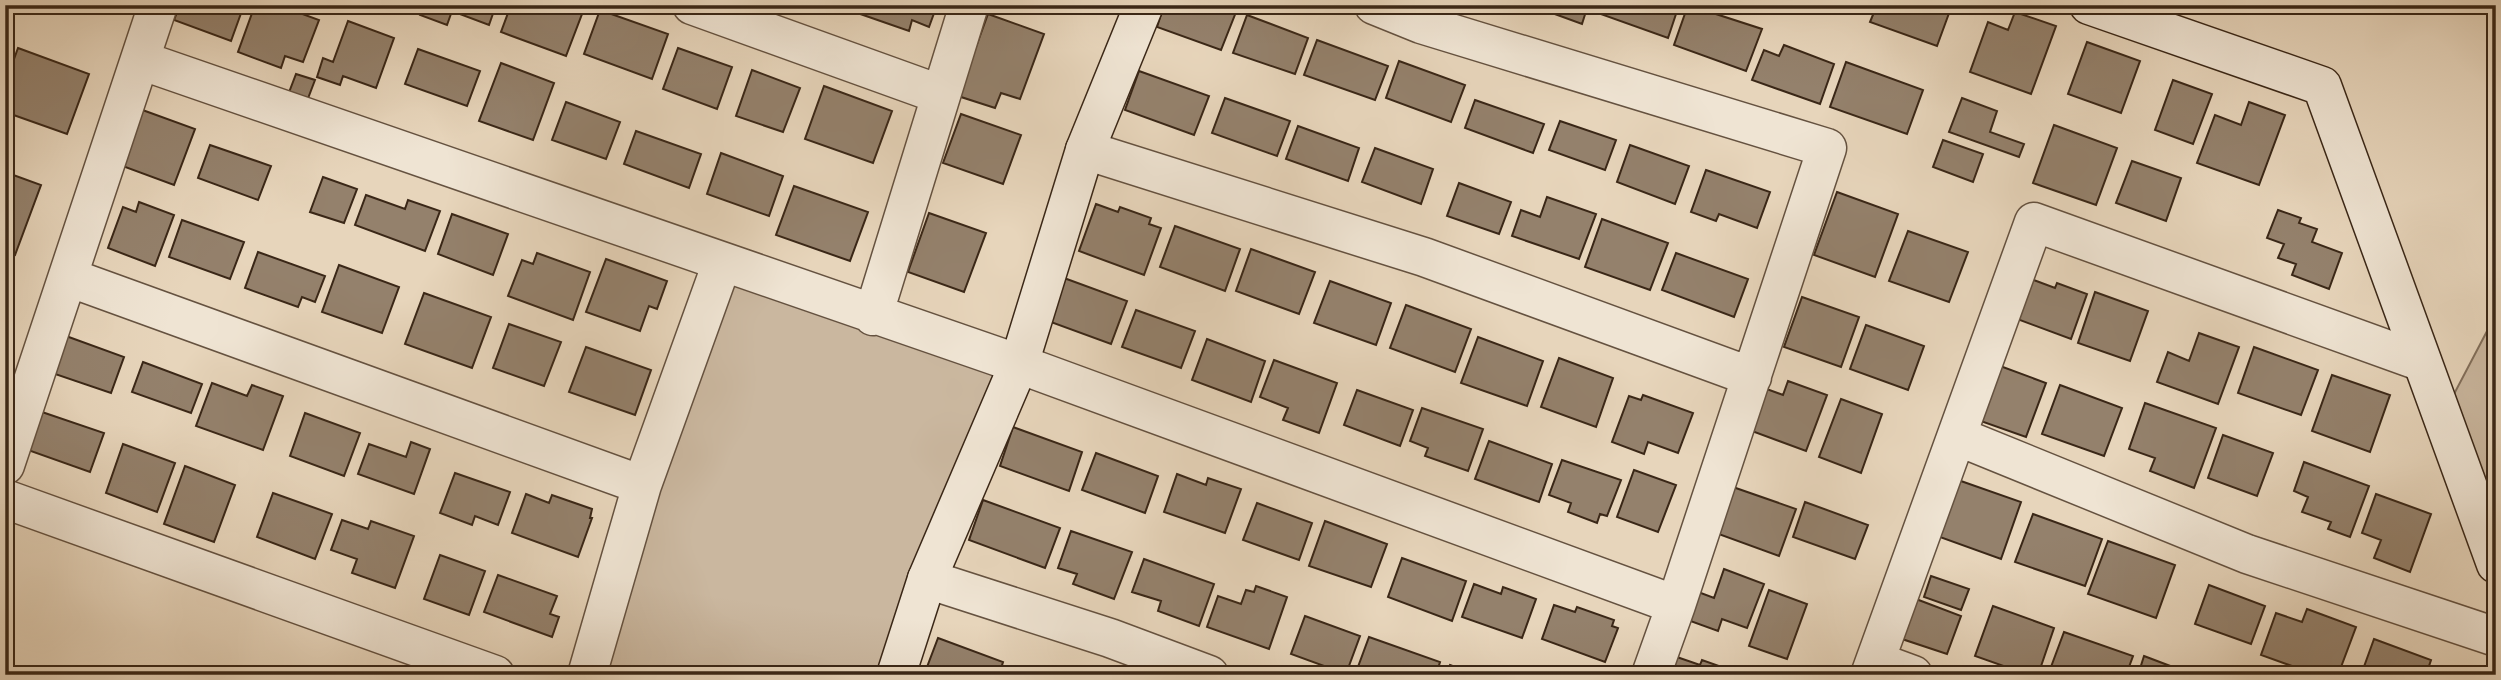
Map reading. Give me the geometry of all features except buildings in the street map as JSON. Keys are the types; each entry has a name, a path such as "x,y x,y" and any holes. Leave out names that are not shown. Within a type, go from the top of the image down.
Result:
{"street":[{"path":"5,465 158,5"},
{"path":"692,5 939,94"},
{"path":"873,316 939,94 969,5"},
{"path":"896,675 927,579 1019,364 1085,149 1144,5"},
{"path":"1374,5 1421,24 1827,148 1651,675"},
{"path":"2089,5 2322,86 2496,565"},
{"path":"140,60 873,316 1019,364 1676,606"},
{"path":"1085,149 1424,257 1752,377"},
{"path":"1913,675 1872,668 2034,222 2422,362"},
{"path":"587,675 642,485 722,263"},
{"path":"68,277 642,485"},
{"path":"1956,436 2248,554 2496,637"},
{"path":"5,499 495,675"},
{"path":"927,579 1110,638 1209,675"}],"shaded area":[{"path":"722,263 1019,364 896,675 587,675"},
{"path":"2496,314 2496,526 2454,394"}]}
